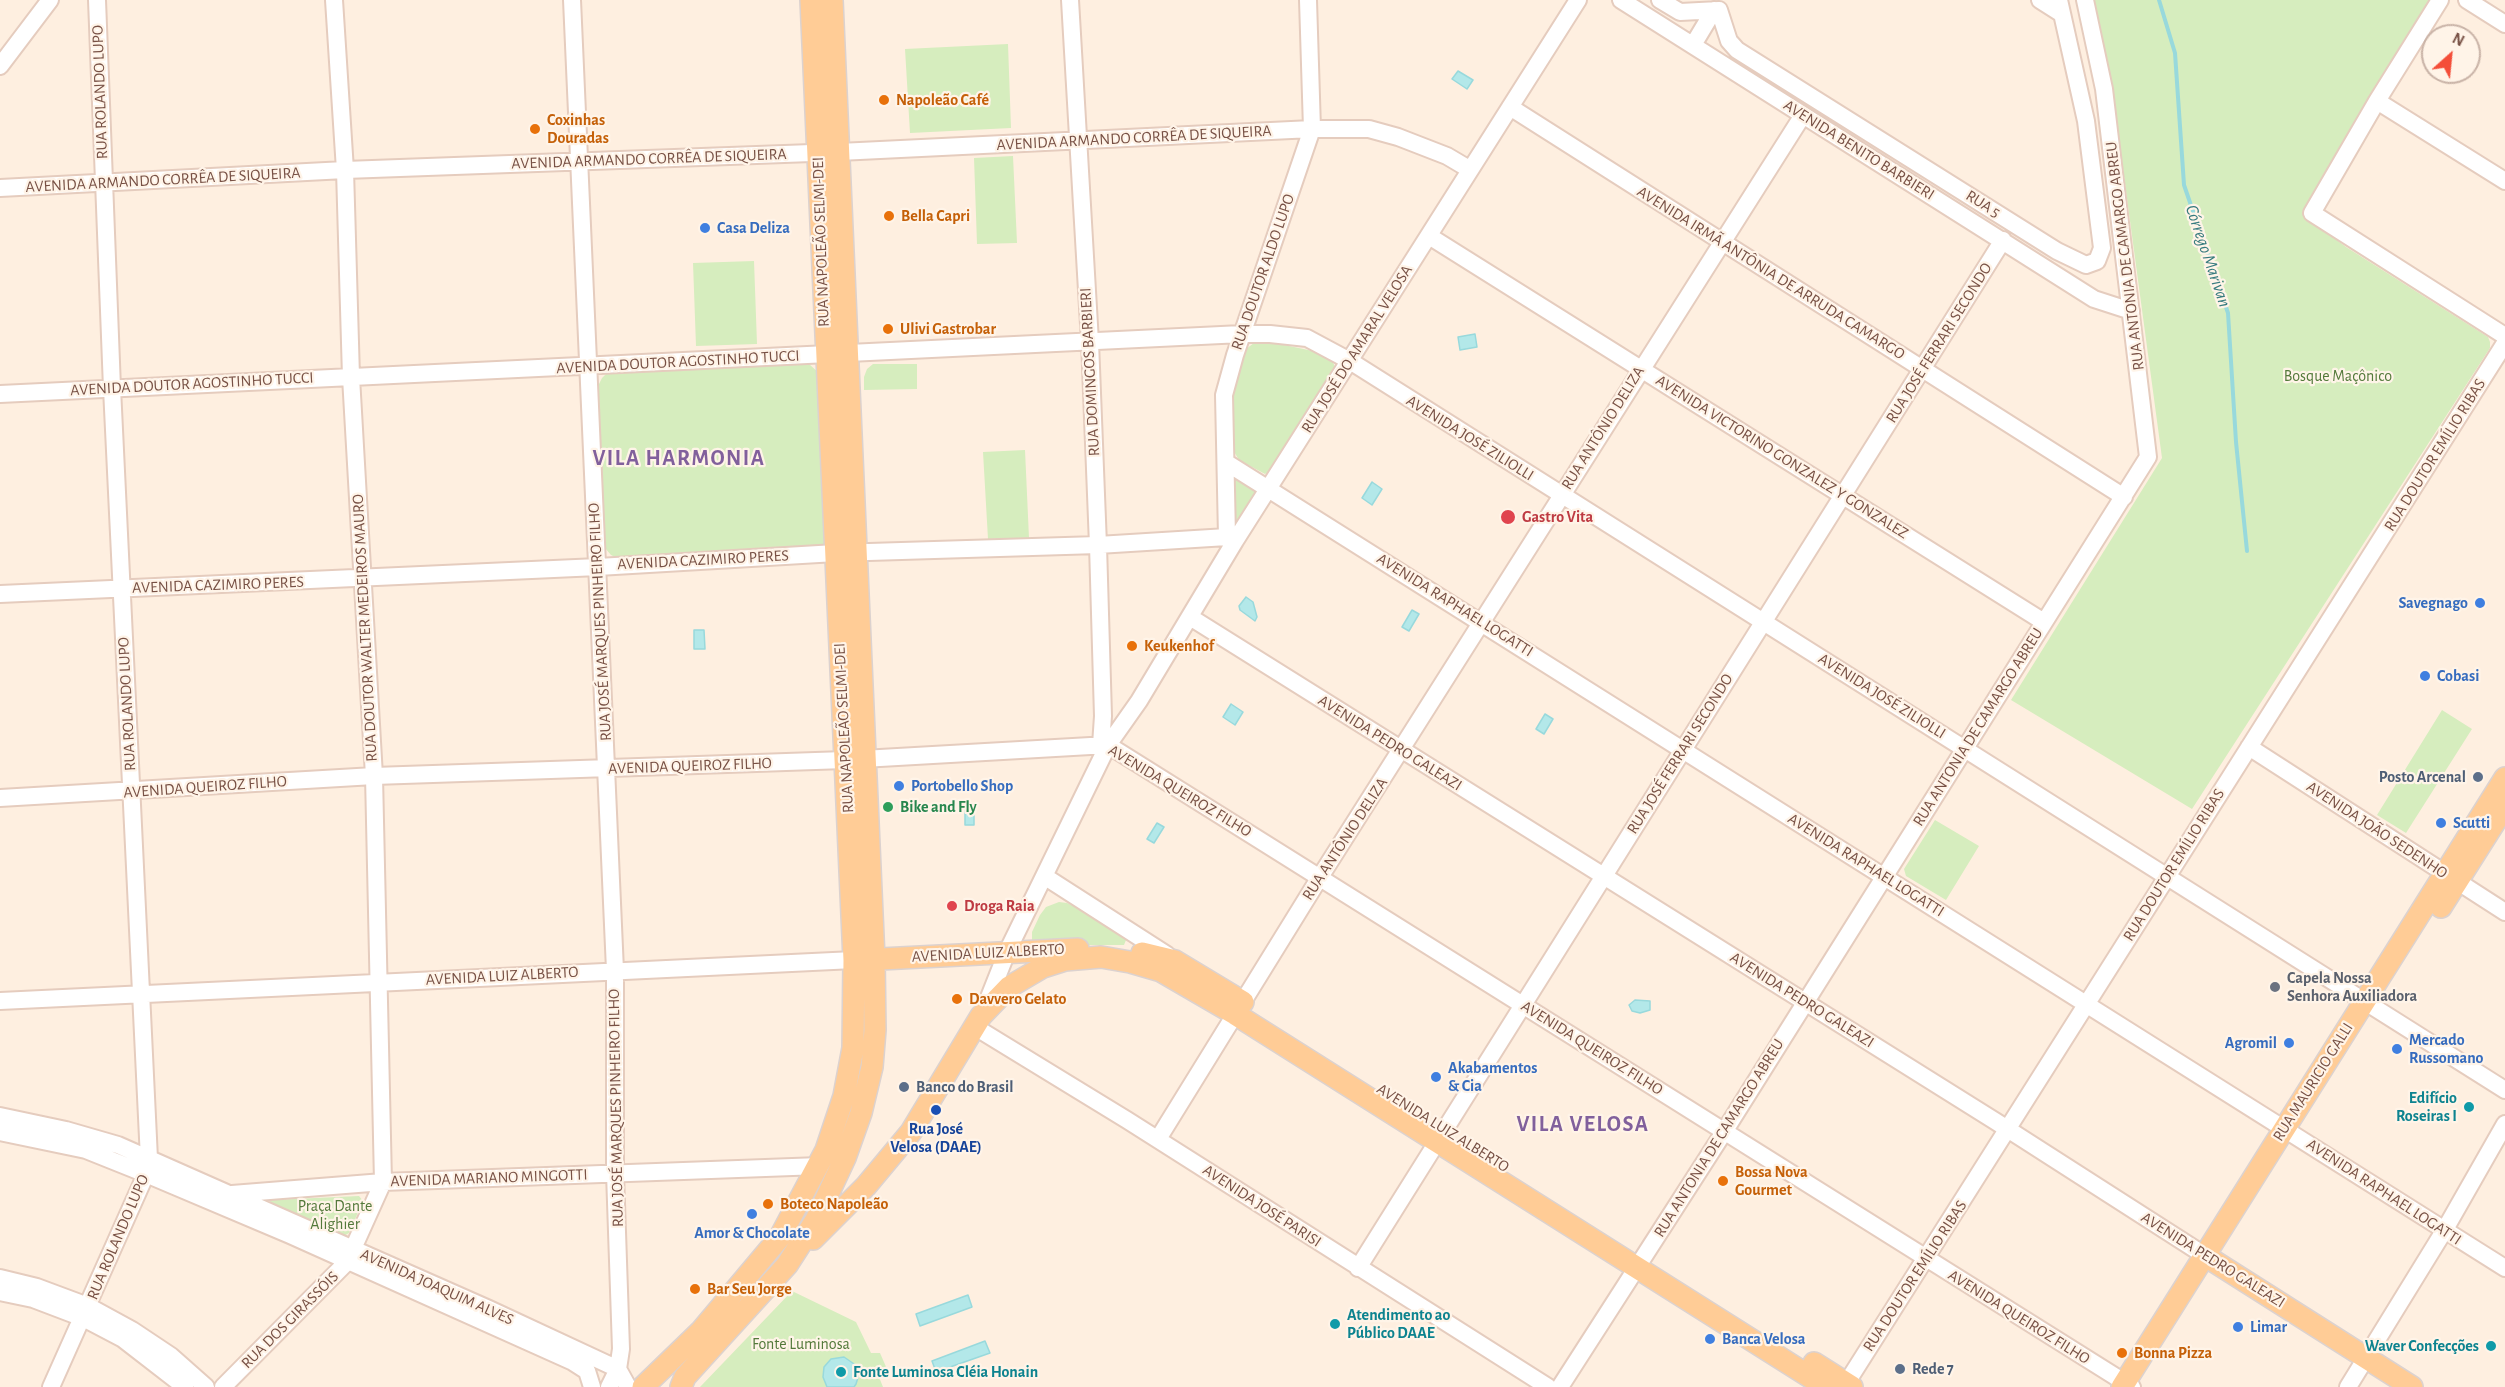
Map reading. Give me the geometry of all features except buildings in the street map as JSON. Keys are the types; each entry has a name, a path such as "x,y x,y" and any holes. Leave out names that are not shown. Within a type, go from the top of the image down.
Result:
{"main road":[{"name":"RUA NAPOLEÃO SELMI-DEI","path":"810,0 849,354 857,553 855,759"},
{"name":"RUA NAPOLEÃO SELMI-DEI","path":"681,1387 685,1377 787,1265 816,1220 845,1158 861,1113 872,1067 875,1030 864,960 855,759 836,553 826,354 832,0"},
{"name":"RUA MAURICIO GALLI","path":"2129,1386 2451,878 2505,778"},
{"name":"RUA MAURICIO GALLI","path":"2451,878 2505,806"},
{"name":"AVENIDA LUIZ ALBERTO","path":"864,960 1054,949 1140,952 1175,961 1239,1008 1640,1263 1842,1386"},
{"name":"AVENIDA LUIZ ALBERTO","path":"1016,982 1042,967 1065,960 1101,957 1161,971 1239,1008"},
{"name":"RUA NAPOLEÃO SELMI-DEI","path":"643,1387 701,1330 780,1237 820,1166 841,1105 853,1048 864,960"},
{"name":"RUA JOSÉ DO AMARAL VELOSA","path":"787,1265 866,1186 911,1132 978,1021 1016,982"},
{"name":"AVENIDA PEDRO GALEAZI","path":"2210,1258 2412,1387"}],"street":[{"path":"0,66 50,0"},
{"name":"RUA ROLANDO LUPO","path":"51,1387 86,1312 148,1166 112,387 97,0"},
{"name":"RUA DOUTOR WALTER MEDEIROS MAURO","path":"334,0 345,171 351,377 361,579 374,776 383,1182 350,1256"},
{"name":"RUA JOSÉ MARQUES PINHEIRO FILHO","path":"572,0 615,970 615,1173 621,1349 618,1369 609,1387"},
{"name":"RUA DOMINGOS BARBIERI","path":"1070,0 1090,342 1105,745"},
{"name":"RUA DOUTOR ALDO LUPO","path":"1231,539 1224,395 1242,334 1312,129 1308,0"},
{"name":"RUA JOSÉ DO AMARAL VELOSA","path":"978,1021 1007,952 1105,745 1138,701 1190,617 1231,539 1269,488 1578,0"},
{"name":"AVENIDA BENITO BARBIERI","path":"1621,0 2094,299 2131,311"},
{"path":"1660,0 1680,12 1720,9"},
{"path":"2040,0 2060,7"},
{"name":"RUA ANTONIA DE CAMARGO ABREU","path":"1560,1387 1724,1132 2148,457 2104,89 2085,0"},
{"path":"2440,0 2377,101 2312,213 2505,336"},
{"path":"2467,0 2505,24"},
{"name":"RUA 5","path":"1720,9 1729,41 1737,50 2057,251 2086,265 2097,261 2102,248 2086,122 2060,7"},
{"path":"1698,48 1720,9"},
{"path":"2377,101 2505,181"},
{"name":"AVENIDA IRMÃ ANTÔNIA DE ARRUDA CAMARGO","path":"1510,107 2124,496"},
{"name":"RUA ANTÔNIO DELIZA","path":"1158,1139 1320,877 1803,115"},
{"name":"AVENIDA ARMANDO CORRÊA DE SIQUEIRA","path":"0,188 1312,129 1369,129 1398,136 1447,156 1469,169"},
{"name":"AVENIDA VICTORINO GONZALEZ Y GONZALEZ","path":"1429,236 2044,622"},
{"name":"RUA JOSÉ FERRARI SECONDO","path":"1358,1268 2003,240"},
{"name":"AVENIDA DOUTOR AGOSTINHO TUCCI","path":"0,394 1242,334 1307,338 1350,361"},
{"name":"RUA DOUTOR EMÍLIO RIBAS","path":"1842,1386 1927,1259 2505,343"},
{"name":"AVENIDA JOSÉ ZILIOLLI","path":"1350,361 2505,1090"},
{"name":"AVENIDA RAPHAEL LOGATTI","path":"1227,463 1483,622 2505,1268"},
{"name":"AVENIDA CAZIMIRO PERES","path":"0,594 361,579 836,553 1231,539"},
{"name":"AVENIDA PEDRO GALEAZI","path":"1190,617 2210,1258"},
{"path":"1103,716 1138,701"},
{"name":"AVENIDA QUEIROZ FILHO","path":"0,798 374,776 855,759 1105,745 1320,877 2129,1386"},
{"name":"AVENIDA JOÃO SEDENHO","path":"2249,747 2505,912"},
{"path":"1044,876 1175,961"},
{"name":"AVENIDA LUIZ ALBERTO","path":"0,1001 615,970 864,960"},
{"name":"AVENIDA JOSÉ PARISI","path":"978,1021 1358,1268 1548,1387"},
{"name":"AVENIDA JOAQUIM ALVES","path":"0,1116 118,1145 148,1166 290,1235 350,1256 618,1369"},
{"path":"2348,1387 2444,1231 2505,1124"},
{"name":"AVENIDA JOAQUIM ALVES","path":"0,1132 148,1166 231,1194 350,1256 573,1362 587,1371 592,1387"},
{"name":"AVENIDA MARIANO MINGOTTI","path":"231,1194 383,1182 820,1166"},
{"name":"RUA DOS GIRASSÓIS","path":"223,1387 350,1256"},
{"path":"0,1278 37,1287 86,1312 132,1330 171,1356 206,1387"},
{"path":"0,1292 86,1312 185,1387"},
{"path":"618,1369 628,1387"}],"green space":[{"name":"Bosque Maçônico","path":"2094,0 2429,0 2367,100 2302,214 2346,247 2488,337 2490,342 2490,348 2192,809 2011,700 2162,458 2111,80"},
{"path":"1008,44 1011,128 910,133 905,49"},
{"path":"1013,156 1017,243 977,244 974,158"},
{"path":"754,261 757,344 696,346 693,263"},
{"path":"1254,343 1275,343 1313,351 1332,360 1335,367 1272,470 1265,474 1239,460 1233,450 1232,392 1246,349"},
{"path":"809,364 820,374 828,538 824,545 817,549 619,559 611,555 605,548 598,386 607,373"},
{"path":"873,364 917,364 917,389 864,390 864,377 867,369"},
{"path":"1025,450 1029,538 988,539 983,452"},
{"path":"1237,478 1257,492 1238,522 1236,520 1235,480"},
{"path":"2442,710 2472,729 2406,833 2377,815"},
{"path":"1935,820 1979,846 1946,900 1906,876 1904,869"},
{"path":"1059,902 1078,908 1123,935 1126,940 1124,945 1038,945 1032,940 1032,932 1040,915 1046,907"},
{"name":"Praça Dante Alighier","path":"359,1196 363,1201 349,1233 342,1237 269,1203 271,1200"},
{"name":"Fonte Luminosa","path":"792,1291 856,1322 871,1353 880,1353 887,1369 877,1372 883,1387 700,1387"}],"water":[{"path":"1458,71 1473,80 1467,89 1452,79"},
{"path":"1475,334 1477,347 1460,350 1458,337"},
{"path":"1372,482 1382,489 1372,505 1362,498"},
{"path":"1246,597 1253,602 1257,617 1255,621 1240,610 1239,606"},
{"path":"1412,610 1419,614 1409,631 1402,627"},
{"path":"694,630 704,630 705,649 694,649"},
{"path":"1231,704 1243,712 1235,725 1223,717"},
{"path":"1545,714 1553,719 1544,734 1536,729"},
{"path":"965,805 974,805 974,825 965,825"},
{"path":"1157,823 1164,827 1154,843 1147,839"},
{"path":"1635,1000 1650,1001 1650,1010 1640,1013 1632,1011 1629,1005"},
{"path":"968,1295 972,1307 920,1326 916,1314"},
{"path":"985,1341 990,1353 936,1372 932,1361"},
{"name":"Fonte Luminosa Cléia Honain","path":"844,1357 857,1366 859,1374 856,1384 854,1387 827,1387 823,1377 824,1367 831,1359"}],"waterway":[{"name":"Córrego Marivan","path":"2159,0 2175,53 2184,185 2228,313 2236,442 2247,551"}],"place":[{"name":"Napoleão Café","path":"884,100"},
{"name":"Coxinhas Douradas","path":"535,129"},
{"name":"Bella Capri","path":"889,216"},
{"name":"Casa Deliza","path":"705,228"},
{"name":"Ulivi Gastrobar","path":"888,329"},
{"name":"Gastro Vita","path":"1508,517"},
{"name":"Savegnago","path":"2480,603"},
{"name":"Keukenhof","path":"1132,646"},
{"name":"Cobasi","path":"2425,676"},
{"name":"Posto Arcenal","path":"2478,777"},
{"name":"Portobello Shop","path":"899,786"},
{"name":"Bike and Fly","path":"888,807"},
{"name":"Scutti","path":"2441,823"},
{"name":"Droga Raia","path":"952,906"},
{"name":"Capela Nossa Senhora Auxiliadora","path":"2275,987"},
{"name":"Davvero Gelato","path":"957,999"},
{"name":"Agromil","path":"2289,1043"},
{"name":"Mercado Russomano","path":"2397,1049"},
{"name":"Akabamentos & Cia","path":"1436,1077"},
{"name":"Banco do Brasil","path":"904,1087"},
{"name":"Edifício Roseiras I","path":"2469,1107"},
{"name":"Rua José Velosa (DAAE)","path":"936,1110"},
{"name":"Bossa Nova Gourmet","path":"1723,1181"},
{"name":"Boteco Napoleão","path":"768,1204"},
{"name":"Amor & Chocolate","path":"752,1214"},
{"name":"Bar Seu Jorge","path":"695,1289"},
{"name":"Atendimento ao Público DAAE","path":"1335,1324"},
{"name":"Limar","path":"2238,1327"},
{"name":"Banca Velosa","path":"1710,1339"},
{"name":"Waver Confecções","path":"2491,1346"},
{"name":"Bonna Pizza","path":"2122,1353"},
{"name":"Rede 7","path":"1900,1369"},
{"name":"Fonte Luminosa Cléia Honain","path":"841,1372"}],"district":[{"name":"VILA HARMONIA","path":"679,458"},
{"name":"VILA VELOSA","path":"1583,1124"}]}
